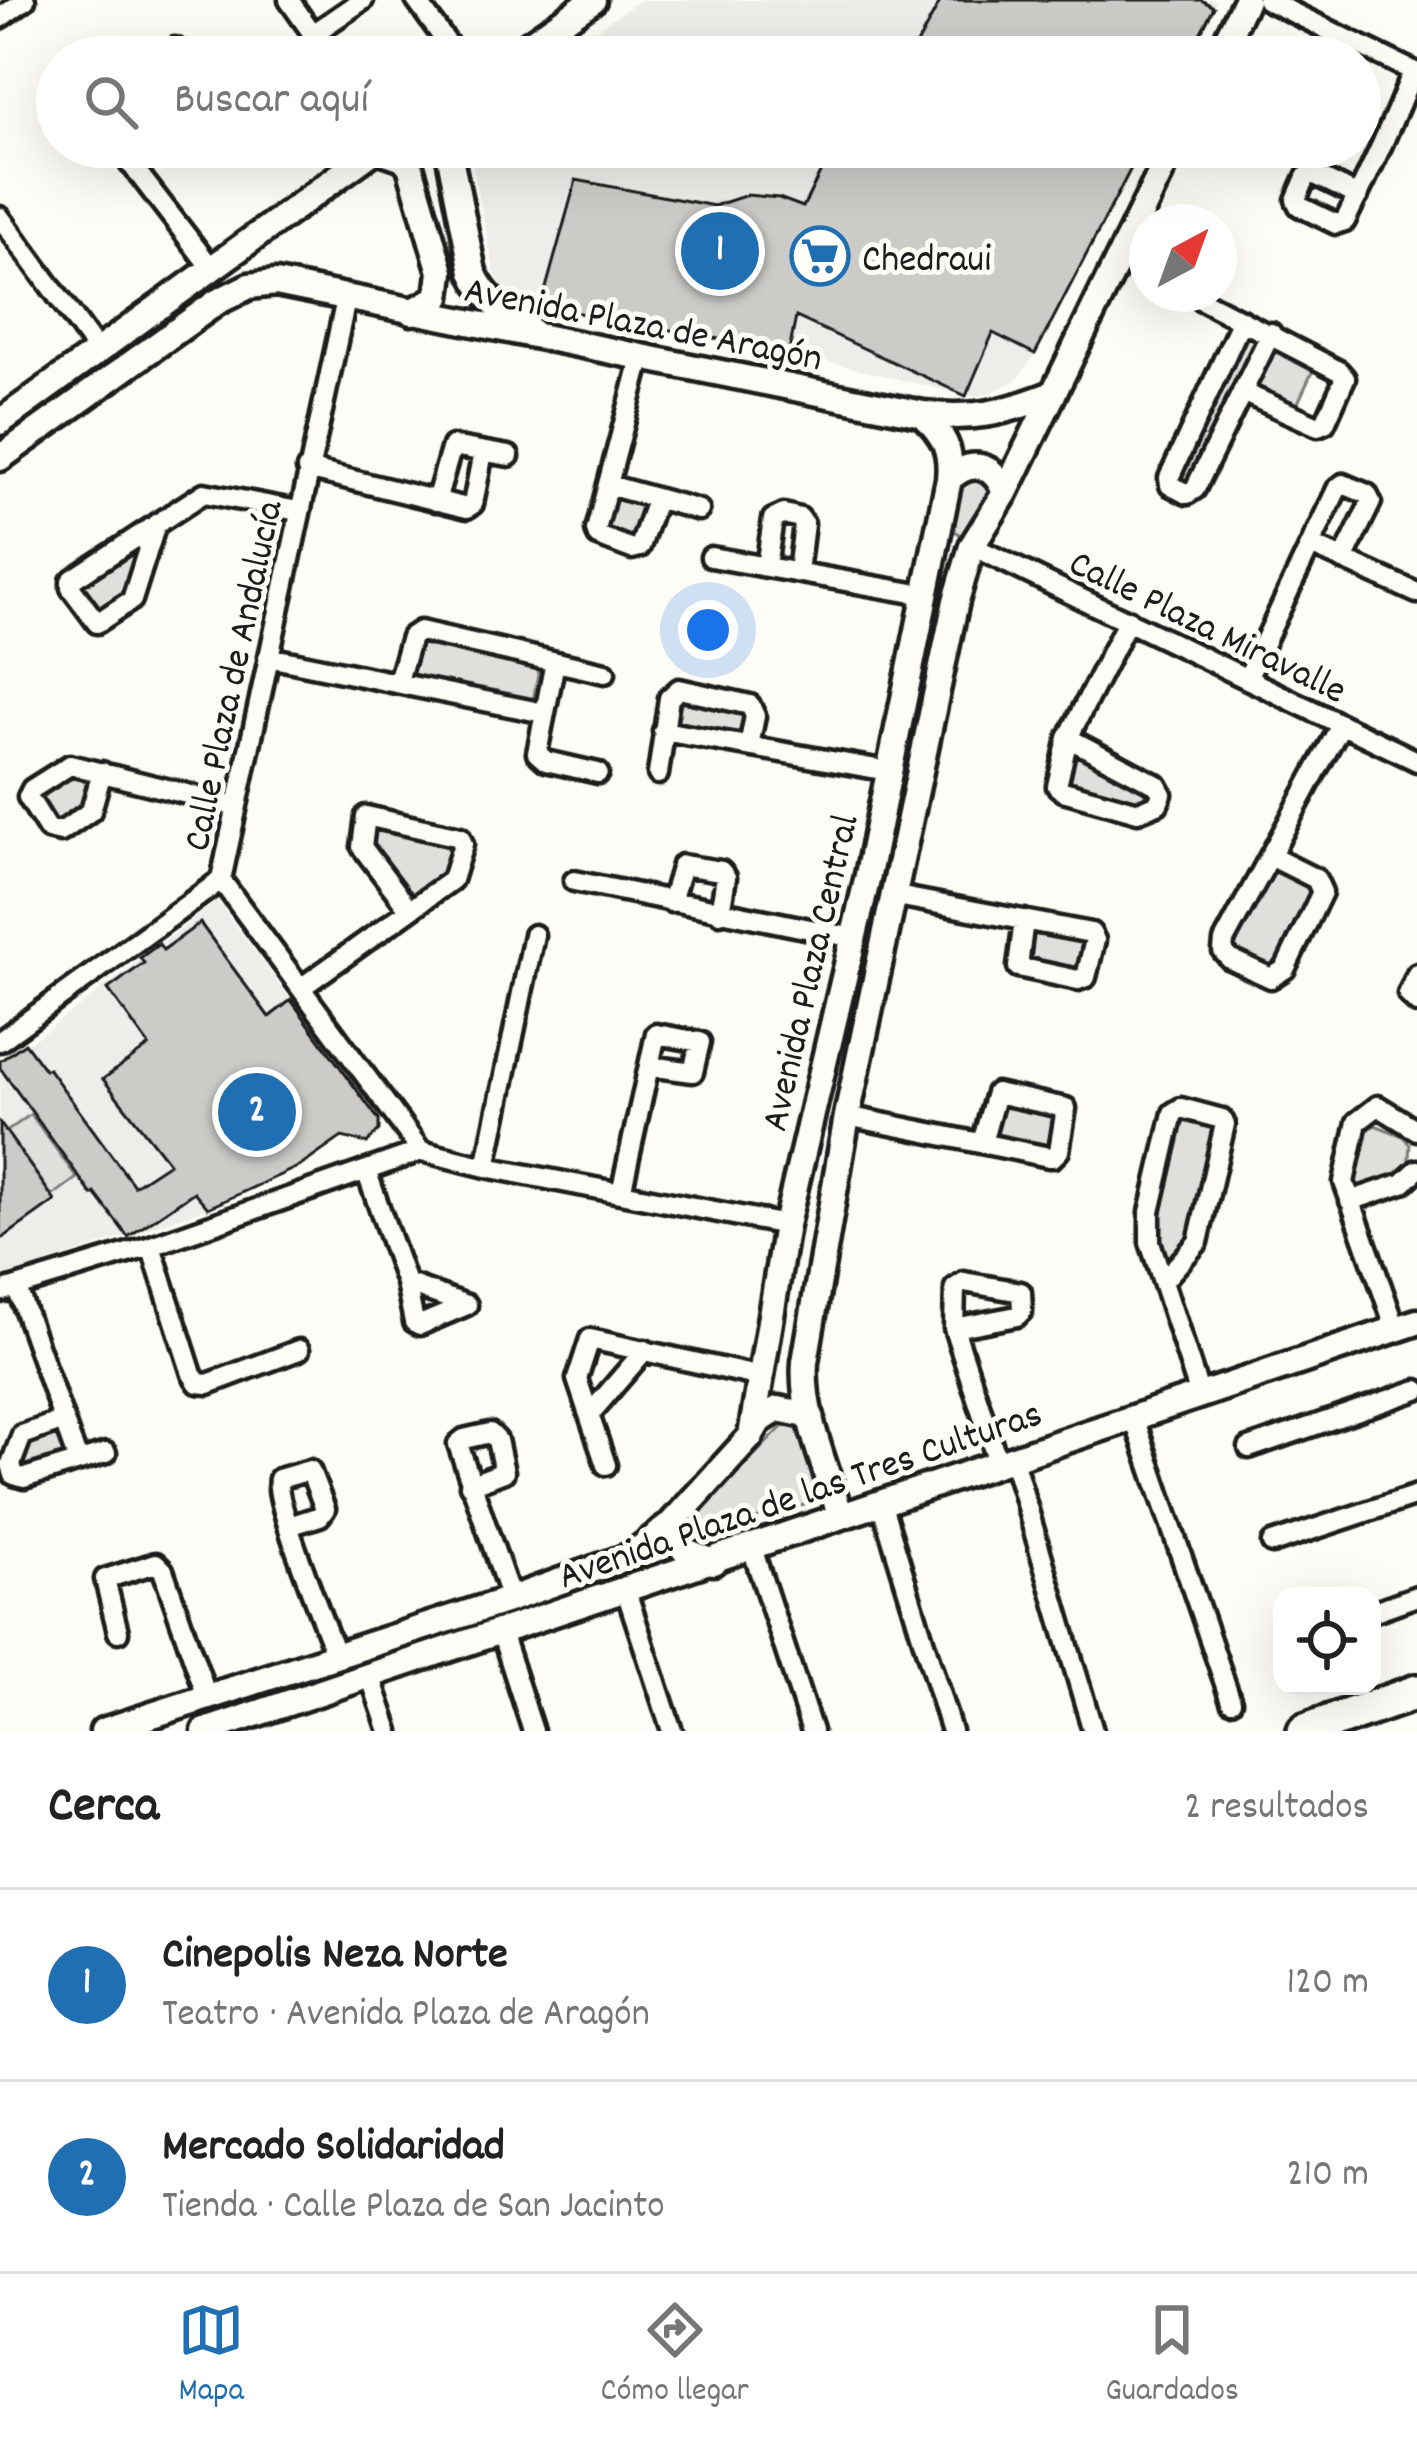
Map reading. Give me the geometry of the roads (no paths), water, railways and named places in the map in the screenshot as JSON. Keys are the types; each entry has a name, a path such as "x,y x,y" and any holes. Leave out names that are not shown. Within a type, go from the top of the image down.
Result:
{"highway":[{"path":"1305,1731 1417,1692"}],"street":[{"path":"0,18 25,0"},
{"path":"289,0 313,34 363,0"},
{"path":"416,0 442,36"},
{"path":"1228,36 1246,0"},
{"path":"1268,0 1342,36"},
{"path":"540,36 589,1"},
{"path":"1381,55 1415,72 1381,146"},
{"path":"134,168 212,269"},
{"path":"0,422 351,168"},
{"path":"411,168 441,272 438,297 412,312"},
{"path":"452,168 480,288 493,304 536,336"},
{"path":"1050,395 1162,168"},
{"path":"1358,196 1371,168"},
{"path":"0,218 97,350"},
{"path":"260,235 254,246 256,263 276,283"},
{"path":"0,257 19,244"},
{"path":"1117,257 1129,263"},
{"name":"Avenida Plaza de Aragón","path":"0,458 217,302 248,286 276,283 923,415 963,418 1005,412 1050,395"},
{"name":"Calle Plaza de Andalucía","path":"347,295 221,880 421,1151"},
{"path":"1226,312 1270,333 1344,376 1345,381 1325,423 1318,426 1242,392"},
{"path":"1242,320 1169,478 1172,487 1186,494 1195,489 1270,333"},
{"path":"642,355 596,530 604,542 640,547 656,500"},
{"name":"Avenida Plaza Central","path":"840,1514 803,1382 847,1116 939,674 972,546 1005,494 1050,395"},
{"name":"Avenida Plaza Central","path":"751,1436 786,1225 854,938 949,479 952,454 923,415"},
{"path":"436,501 449,449 456,445 509,456"},
{"path":"307,469 472,507 483,452"},
{"path":"949,479 963,466 982,465 998,476 1005,494"},
{"path":"1247,679 1341,484 1370,499 1343,560"},
{"path":"608,485 699,511"},
{"path":"156,524 132,599 97,623 71,589 71,581 156,524 207,491 298,511"},
{"path":"766,567 773,520 784,514 804,524 798,572"},
{"path":"939,530 952,547 972,546"},
{"path":"1311,545 1417,593"},
{"name":"Calle Plaza Miravalle","path":"972,546 1417,761"},
{"path":"711,557 924,595"},
{"path":"1068,738 1157,785 1162,794 1158,804 1138,812 1060,790 1057,783 1068,738 1128,620"},
{"path":"398,681 411,637 420,631 605,673"},
{"path":"268,657 544,713"},
{"path":"556,662 538,757 598,773"},
{"path":"658,774 674,691 682,689 754,708 749,746"},
{"path":"1270,856 1316,879 1322,892 1285,969 1271,978 1230,959 1223,951 1224,941 1270,856 1341,725"},
{"path":"663,731 888,771"},
{"path":"102,772 236,806"},
{"path":"302,987 452,880 462,839 366,816 362,847 409,909"},
{"path":"671,902 682,865 723,872 720,913"},
{"path":"0,1041 221,880"},
{"path":"574,880 854,938"},
{"path":"892,895 1024,920 1091,933 1095,940 1086,977 1078,980 1018,967 1024,920"},
{"path":"487,1167 534,935"},
{"path":"1417,974 1408,994 1417,1003"},
{"path":"621,1193 649,1066"},
{"path":"847,1116 982,1143 1055,1156 1066,1108 996,1093 982,1143"},
{"path":"1407,1326 1387,1304 1344,1182 1357,1122 1364,1113 1378,1106 1417,1130"},
{"path":"1165,1279 1198,1242 1225,1124 1222,1118 1181,1108 1173,1113 1150,1212 1150,1241 1200,1395"},
{"path":"78,1461 9,1290 151,1246 421,1151 786,1225"},
{"path":"1350,1202 1403,1183 1417,1170"},
{"path":"367,1172 406,1283"},
{"path":"151,1246 198,1383 208,1384 299,1350"},
{"name":"Avenida Plaza de las Tres Culturas","path":"205,1731 251,1724 370,1676 713,1562 840,1514 1407,1326"},
{"path":"954,1328 989,1435 1005,1459 1093,1731"},
{"path":"606,1465 577,1378 587,1342 594,1338 761,1377"},
{"path":"589,1415 645,1350"},
{"path":"1249,1448 1417,1390"},
{"path":"713,1562 685,1550 669,1526 751,1436 759,1421 778,1409 811,1415"},
{"path":"1132,1415 1231,1701"},
{"path":"64,1420 22,1435 11,1471 17,1478 106,1453"},
{"path":"470,1485 511,1599"},
{"path":"1272,1543 1417,1495"},
{"path":"880,1502 951,1731"},
{"path":"290,1526 337,1656"},
{"name":"Avenida Plaza de las Tres Culturas","path":"103,1731 630,1556 669,1526"},
{"path":"752,1548 812,1731"},
{"path":"118,1632 105,1579 156,1563 163,1570 207,1697"},
{"path":"626,1591 672,1731"},
{"path":"1381,1609 1417,1596"},
{"path":"501,1632 533,1731"},
{"path":"370,1676 389,1731"}],"place":[{"name":"Cinepolis Neza Norte","path":"720,251"},
{"name":"Chedraui","path":"820,256"},
{"name":"Mercado Solidaridad","path":"257,1112"}]}
